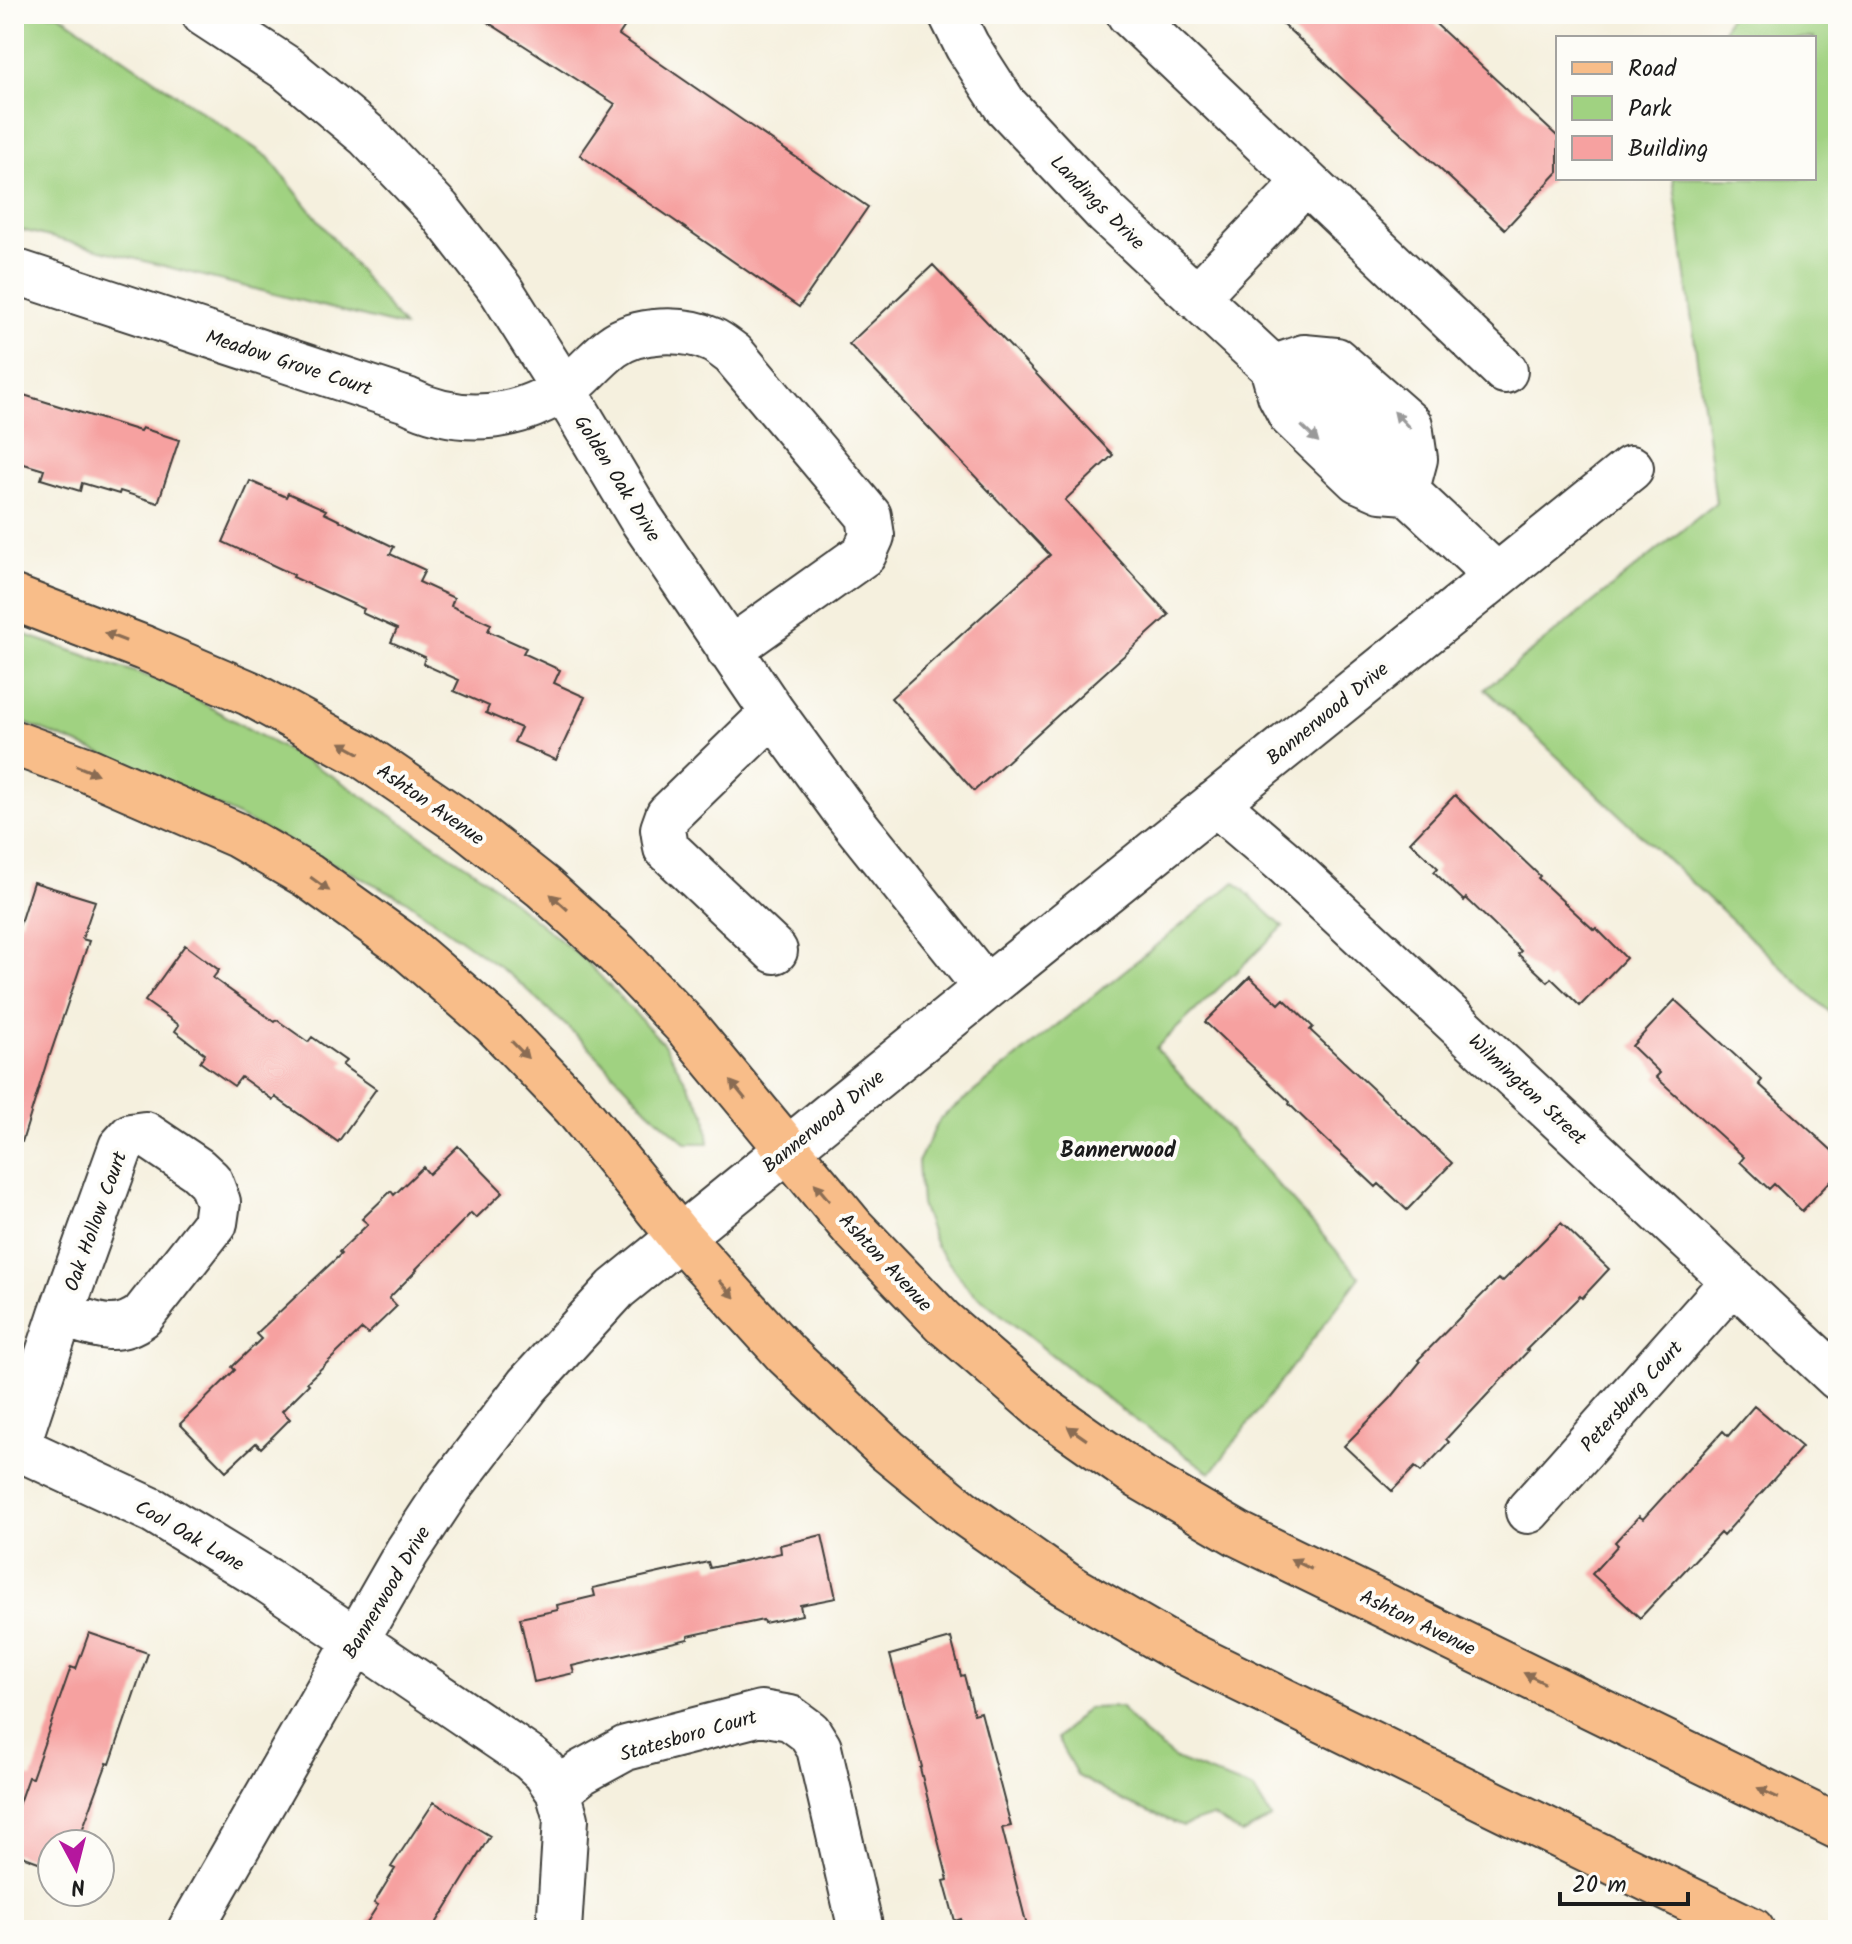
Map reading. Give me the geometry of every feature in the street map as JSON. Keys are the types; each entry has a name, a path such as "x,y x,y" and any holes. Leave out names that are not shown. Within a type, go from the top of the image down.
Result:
{"main road":[{"name":"Ashton Avenue","path":"14,598 249,693 362,755 466,826 543,887 617,954 685,1025 852,1227 943,1322 1046,1411 1140,1477 1238,1534 1838,1827"},
{"path":"14,743 88,770 237,835 308,876 392,936 493,1022 574,1106 680,1237 786,1354 887,1450 964,1513 1065,1584 1172,1646 1752,1930"}],"street":[{"name":"Golden Oak Drive","path":"204,14 288,69 367,135 438,209 501,290 640,517 773,713 846,813 986,988"},
{"name":"Landings Drive","path":"951,14 967,46 1005,105 1106,213 1272,367 1280,395 1291,416 1358,480 1381,490 1407,492"},
{"path":"1129,14 1505,371"},
{"path":"1196,297 1306,182"},
{"name":"Meadow Grove Court","path":"14,271 455,416 495,417 528,408 564,390 613,346 634,335 677,330 712,340 733,354 869,516 872,536 864,554 729,650"},
{"path":"1272,367 1304,357 1336,360 1410,425 1415,459 1407,492 1497,576"},
{"name":"Bannerwood Drive","path":"190,1930 407,1552 450,1487 528,1385 616,1289 1631,468"},
{"path":"773,713 668,815 663,829 666,848 775,951"},
{"name":"Wilmington Street","path":"1215,803 1285,863 1838,1378"},
{"name":"Petersburg Court","path":"1528,1511 1733,1281"},
{"name":"Oak Hollow Court","path":"15,1446 61,1314"},
{"name":"Cool Oak Lane","path":"15,1446 154,1511 267,1580 357,1641"},
{"path":"357,1641 531,1759 558,1791 566,1819 559,1930"},
{"name":"Statesboro Court","path":"558,1791 582,1772 626,1748 761,1713 790,1718 809,1732 819,1748 861,1930"}],"green space":[{"path":"28,14 59,14 268,157 404,327 14,228 14,40"},
{"path":"1730,14 1838,14 1838,1020 1485,689 1716,503 1673,180 1816,180 1816,36 1721,36"},
{"path":"14,631 167,683 334,777 480,875 586,961 663,1043 706,1115 709,1143 686,1143 648,1110 586,1044 514,978 404,899 151,773 14,719"},
{"path":"1235,882 1283,927 1156,1048 1360,1277 1211,1473 1121,1410 969,1289 936,1246 921,1204 918,1162 940,1119"},
{"path":"1120,1707 1144,1734 1175,1759 1254,1790 1271,1818 1242,1834 1212,1816 1183,1826 1127,1803 1078,1776 1057,1739 1087,1708"}],"building":[{"path":"475,14 633,14 619,35 868,207 799,307 580,155 615,104"},
{"path":"1272,14 1425,14 1556,135 1556,174 1505,229"},
{"path":"933,265 1113,455 1065,500 1169,615 974,791 891,698 1050,555 849,344"},
{"path":"14,392 179,440 158,503 82,483 80,491 41,479 44,470 14,461"},
{"path":"250,481 326,510 324,513 394,547 390,554 425,570 419,582 454,598 451,606 491,624 488,631 526,648 523,653 560,670 554,683 585,697 556,760 514,742 521,728 486,713 489,706 454,691 459,680 423,664 425,657 391,642 397,629 362,613 364,609 223,542"},
{"path":"1455,795 1540,876 1538,878 1626,958 1580,1006 1551,978 1548,982 1518,954 1521,951 1434,872 1438,868 1410,842"},
{"path":"33,882 95,901 82,939 89,941 22,1142 14,1141 14,942"},
{"path":"185,945 219,970 213,978 308,1042 312,1037 346,1061 342,1065 376,1089 338,1142 241,1077 234,1086 200,1062 205,1054 175,1031 179,1025 145,1001"},
{"path":"1250,977 1279,1004 1284,999 1313,1027 1310,1030 1452,1163 1407,1210 1379,1184 1376,1187 1205,1022"},
{"path":"1675,1000 1762,1080 1759,1084 1838,1156 1838,1173 1802,1211 1774,1184 1769,1189 1740,1162 1744,1157 1656,1077 1660,1073 1632,1046"},
{"path":"458,1146 503,1192 476,1218 471,1213 389,1298 397,1306 368,1334 362,1329 307,1382 309,1384 282,1411 290,1419 261,1448 256,1443 226,1471 180,1424 235,1370 232,1367 261,1339 256,1334 341,1254 339,1252 368,1224 362,1219 391,1191 394,1195 423,1167 429,1174"},
{"path":"1561,1223 1609,1269 1526,1350 1446,1439 1449,1442 1421,1472 1415,1467 1392,1491 1344,1446 1391,1398 1420,1362 1418,1360 1498,1279 1502,1282"},
{"path":"1754,1406 1802,1447 1723,1536 1720,1533 1640,1618 1592,1574 1639,1516 1643,1519 1723,1431 1728,1436"},
{"path":"822,1535 836,1598 800,1605 802,1615 688,1636 688,1639 572,1666 574,1673 534,1682 520,1618 558,1610 557,1605 595,1596 593,1588 708,1562 710,1568 781,1553 780,1545"},
{"path":"89,1633 148,1653 110,1764 107,1763 83,1828 36,1828 36,1861 14,1853 14,1817 28,1777 32,1778 71,1667 76,1669"},
{"path":"951,1638 974,1714 981,1712 1011,1826 1002,1828 1028,1930 964,1930 961,1919 955,1921 944,1881 948,1880 922,1767 890,1655"},
{"path":"434,1802 490,1836 432,1930 362,1930 395,1869 391,1867"}],"district":[{"name":"Bannerwood","path":"1118,1149"}]}
